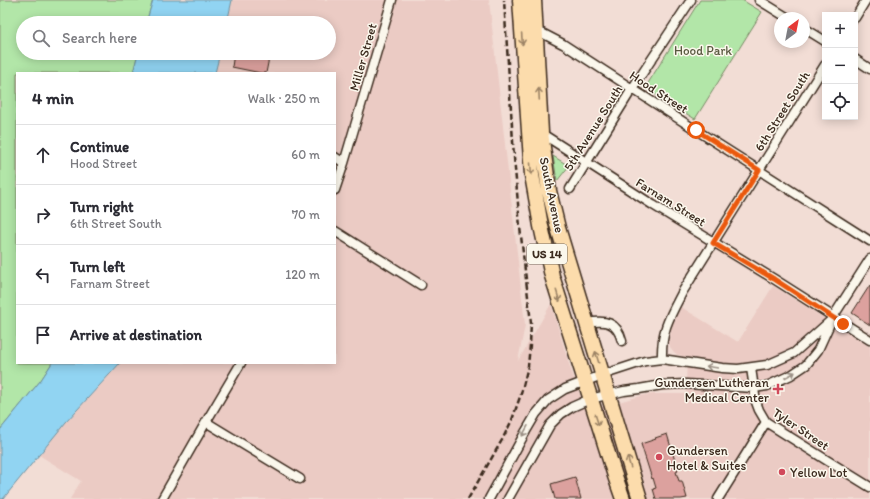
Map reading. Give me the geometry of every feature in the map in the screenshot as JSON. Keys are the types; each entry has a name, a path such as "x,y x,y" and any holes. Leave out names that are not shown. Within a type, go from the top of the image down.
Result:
{"highway":[{"name":"South Avenue","path":"520,0 532,175 540,226 552,276 623,499"},
{"name":"South Avenue","path":"534,0 541,133 549,191 556,223 640,499"}],"street":[{"name":"Miller Street","path":"336,187 392,0"},
{"name":"5th Avenue South","path":"570,189 632,89 691,0"},
{"path":"759,0 778,12"},
{"path":"858,13 866,0"},
{"name":"Hood Street","path":"536,30 563,44 870,241"},
{"path":"810,32 822,39"},
{"path":"858,62 870,69"},
{"name":"6th Street South","path":"662,359 664,330 683,291 822,71"},
{"name":"Farnam Street","path":"541,133 713,243 774,279 833,318 870,340"},
{"path":"336,158 344,163"},
{"path":"336,232 421,285"},
{"path":"508,499 550,425 561,414 590,399 624,391 662,385 686,384 754,388 767,386 792,375 806,365 818,350 833,318 870,259"},
{"path":"489,499 536,414 548,400 565,389 645,361 662,359 738,369 768,365 794,353 833,318"},
{"path":"587,323 597,321 607,322 613,325 620,332 622,341"},
{"path":"162,499 240,364"},
{"name":"Tyler Street","path":"751,368 756,402 766,422 870,487"},
{"path":"206,422 300,479"},
{"path":"718,499 766,422"}],"shaded area":[{"path":"232,0 489,0 525,325 518,361 551,304 570,367 586,411 644,395 686,394 687,357 678,355 674,352 670,347 669,342 672,325 681,307 738,342 773,286 870,347 870,499 70,499 81,481 39,455 66,422 119,364 336,364 336,72 215,72 218,60 336,60 336,16 229,16"}],"green space":[{"path":"0,0 153,0 148,16 16,16 16,60 136,60 133,72 16,72 16,364 51,364 41,380 0,430"},
{"name":"Hood Park","path":"700,0 742,0 762,12 695,119 645,88"},
{"path":"553,156 569,166 557,181"}],"water":[{"path":"153,0 232,0 229,16 148,16"},
{"path":"136,60 218,60 215,72 133,72"},
{"path":"51,364 119,364 66,422 3,499 0,499 0,430 41,380"}],"building":[{"path":"233,60 269,60 266,72 256,72 232,67"},
{"path":"870,285 870,325 852,313"},
{"name":"Gundersen Hotel & Suites","path":"667,434 678,471 676,472 679,481 682,481 687,498 656,499 653,489 656,488 641,444"},
{"path":"575,477 581,499 555,499 551,484"}],"railway":[{"path":"468,499 512,420 521,394 528,366 530,345 531,323 514,157 504,0"}],"place":[{"name":"Gundersen Lutheran Medical Center","path":"778,389"},
{"name":"Gundersen Hotel & Suites","path":"659,457"},
{"name":"Yellow Lot","path":"782,472"}],"route":[{"path":"696,130 759,170 713,243 774,279 843,324"}]}
